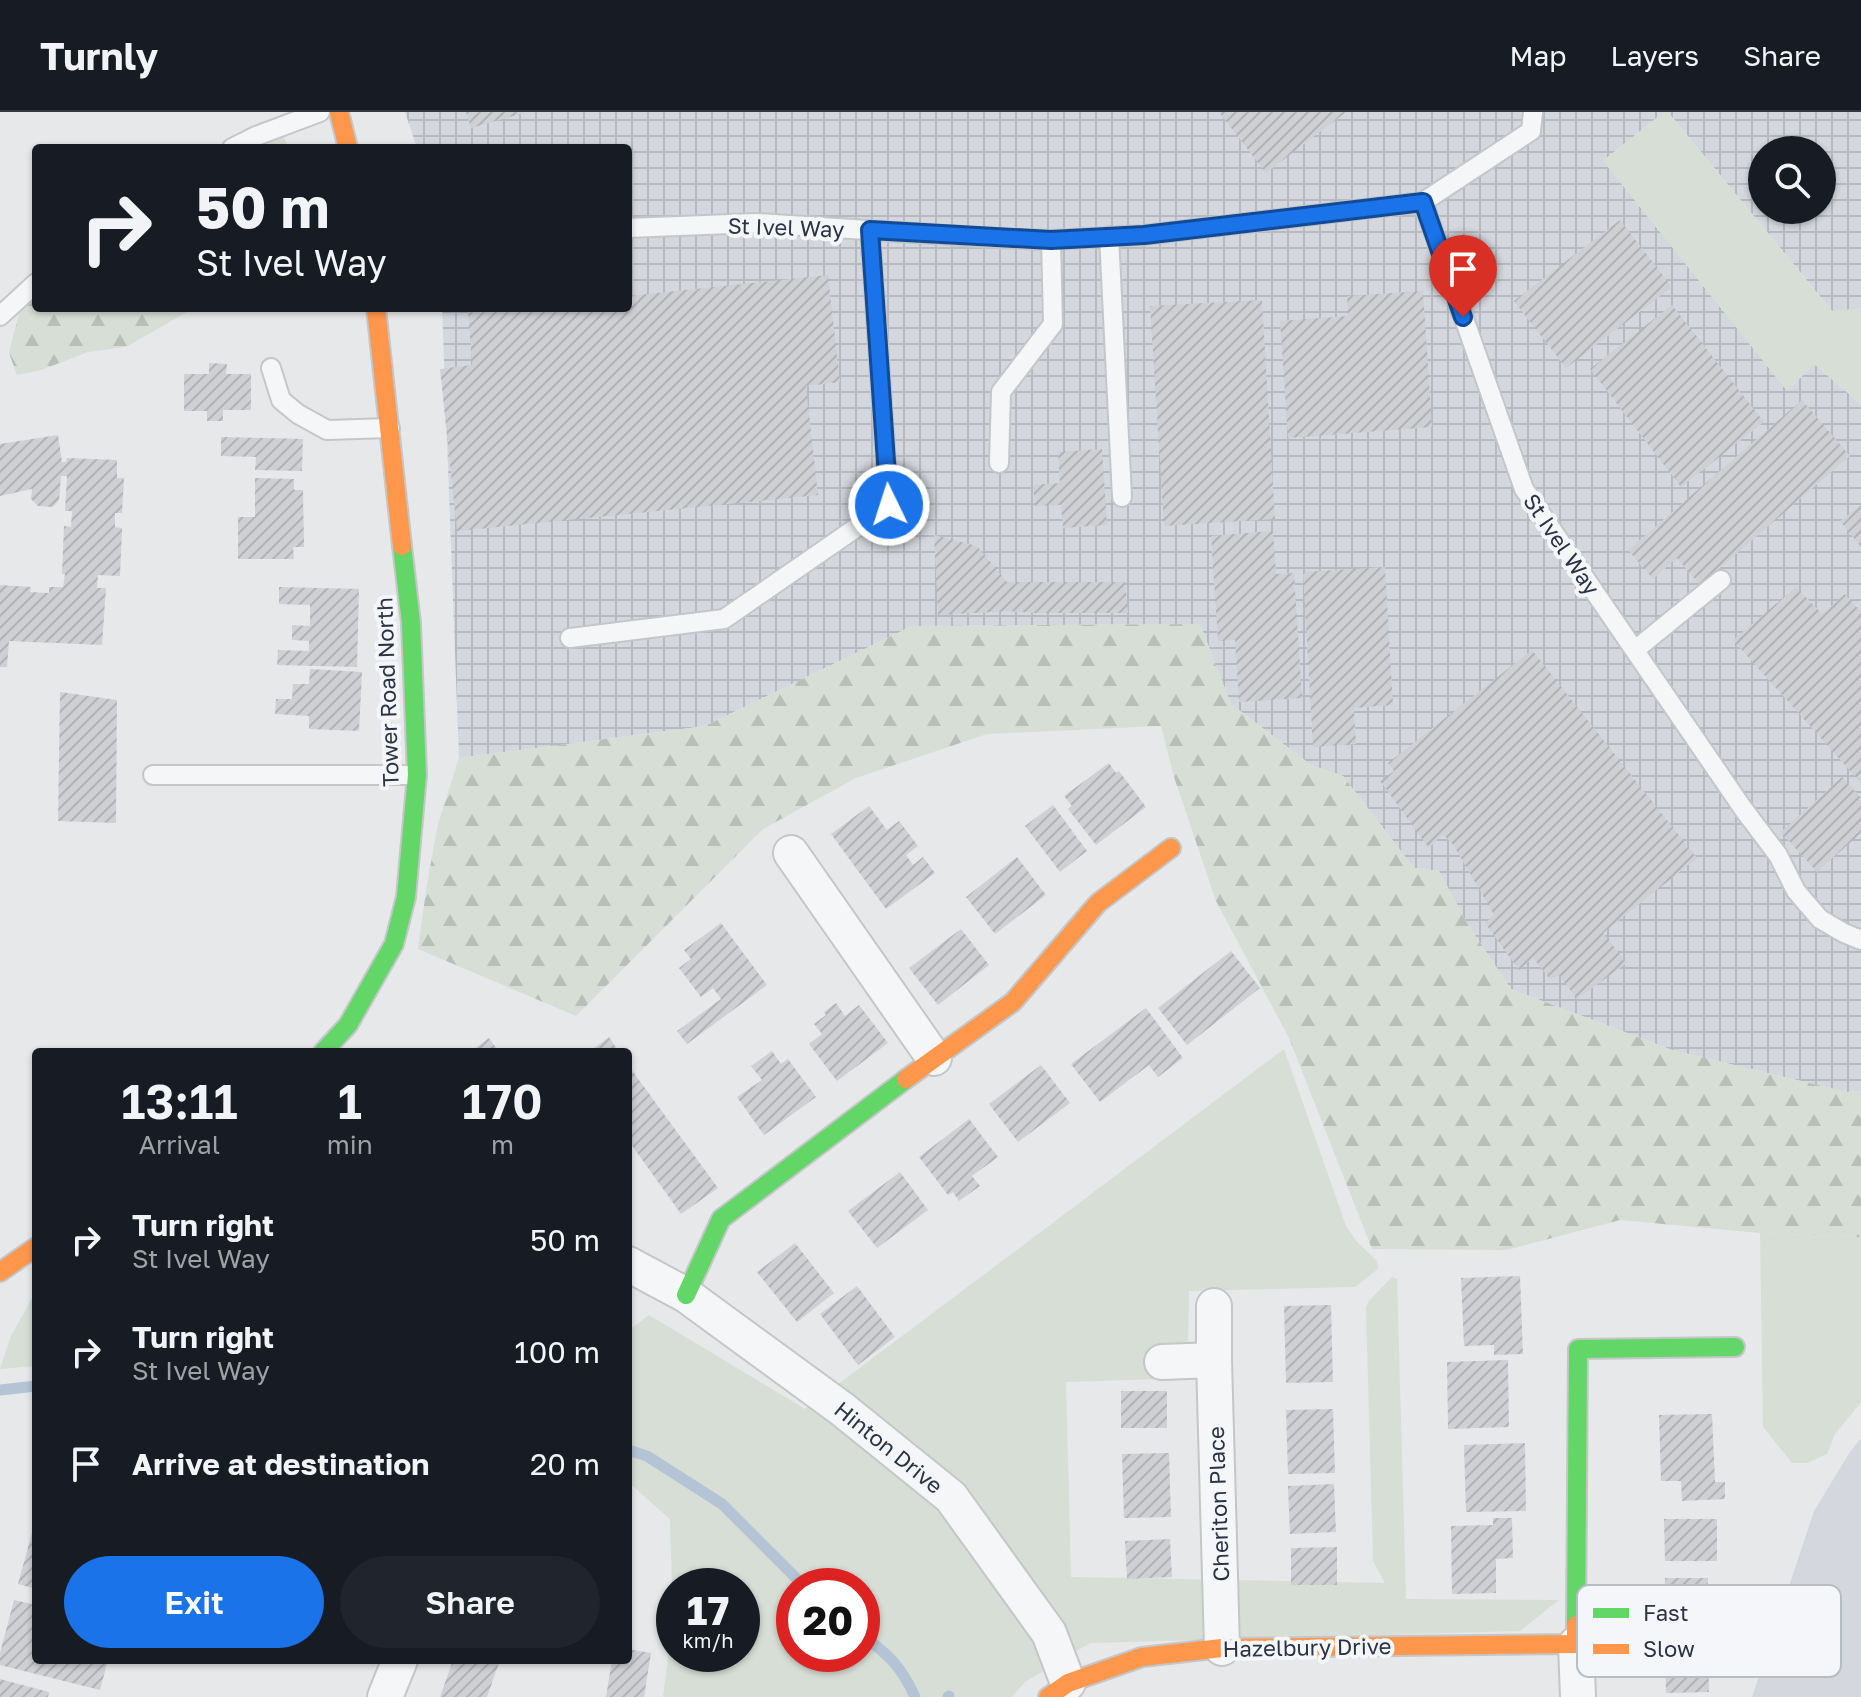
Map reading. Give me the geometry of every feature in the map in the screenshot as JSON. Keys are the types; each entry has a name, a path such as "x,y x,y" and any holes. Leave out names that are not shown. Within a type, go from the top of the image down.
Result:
{"street":[{"path":"339,112 347,144"},
{"name":"Tower Road North","path":"327,1048 348,1025 394,944 406,897 417,775 411,623 376,312"},
{"path":"686,1295 721,1219 1013,1002 1098,903 1171,848"},
{"path":"791,853 934,1058"},
{"path":"0,1272 32,1250"},
{"name":"Hinton Drive","path":"632,1266 686,1295 842,1409 951,1497 1049,1633 1058,1690"},
{"name":"Cheriton Place","path":"1214,1306 1222,1648"},
{"path":"1577,1670 1578,1349 1735,1347"},
{"path":"1162,1362 1214,1360"},
{"name":"Hazelbury Drive","path":"1058,1690 1142,1657 1222,1648 1576,1644"},
{"path":"385,1697 398,1664"},
{"path":"1577,1677 1578,1697"}],"lane":[{"path":"240,144 320,112"},
{"name":"St Ivel Way","path":"632,228 756,223 1051,240 1144,235 1423,202 1532,121"},
{"name":"St Ivel Way","path":"1423,202 1524,489 1778,855 1796,891 1820,919 1861,940"},
{"path":"570,638 724,619 889,505 870,230"},
{"path":"1109,236 1122,497"},
{"path":"999,463 1001,392 1053,324 1051,240"},
{"path":"0,316 32,287"},
{"path":"271,368 281,400 298,414 327,430 390,428"},
{"path":"1635,650 1721,580"},
{"path":"153,775 417,775"}],"shaded area":[{"path":"405,112 1664,112 1604,160 1788,390 1814,364 1861,404 1861,1091 1847,1092 1672,1050 1511,989 1467,923 1439,871 1414,868 1343,776 1311,765 1231,704 1200,624 912,626 705,726 459,758 442,312 632,312 632,144 416,144"},
{"path":"1668,112 1861,112 1861,308 1833,312 1760,224 1836,224 1836,136 1748,136 1748,209"},
{"path":"1861,1438 1861,1697 1752,1697 1759,1677 1841,1677 1841,1585 1789,1585 1814,1511"}],"green space":[{"path":"1664,112 1668,112 1748,209 1748,224 1760,224 1832,311 1861,308 1861,404 1814,364 1787,391 1603,161"},
{"path":"282,134 287,144 261,144"},
{"path":"32,301 32,312 187,312 126,347 88,352 41,370 17,375 9,353 19,313"},
{"path":"1200,624 1231,704 1311,765 1343,776 1414,868 1439,871 1467,923 1511,989 1672,1050 1847,1092 1861,1091 1861,1237 1760,1233 1620,1220 1507,1250 1372,1249 1289,1038 1216,901 1174,777 1161,726 987,734 856,778 763,829 576,1016 418,949 438,824 459,758 705,726 912,626"},
{"path":"1284,1049 1346,1226 1377,1261 1378,1269 1355,1287 1189,1291 1188,1342 1160,1347 1160,1379 1066,1382 1071,1577 1385,1583 1373,1561 1366,1307 1392,1277 1397,1279 1406,1599 1559,1600 1520,1631 1090,1643 1025,1682 1012,1697 663,1697 666,1672 760,1672 760,1568 671,1568 670,1519 632,1486 632,1328 649,1315 805,1409"},
{"path":"1760,1233 1861,1237 1861,1402 1835,1434 1827,1454 1807,1463 1792,1463 1763,1427"},
{"path":"32,1298 32,1366 0,1369 11,1336"}],"building":[{"path":"466,112 524,112 524,113 471,128"},
{"path":"1219,112 1346,112 1266,173"},
{"path":"1620,220 1672,287 1566,368 1514,301"},
{"path":"828,275 840,382 806,386 818,495 457,531 440,369 472,365 468,312 632,312 632,296"},
{"path":"1423,291 1432,427 1288,438 1280,321 1348,316 1347,296"},
{"path":"1262,300 1275,519 1164,526 1150,306"},
{"path":"1672,305 1764,422 1681,487 1590,369"},
{"path":"209,363 227,364 226,374 251,374 251,410 223,410 223,421 207,421 207,411 184,411 184,374 209,374"},
{"path":"1802,400 1850,456 1700,585 1677,558 1653,579 1628,550"},
{"path":"58,435 62,462 66,462 67,458 117,460 117,478 124,478 122,513 115,513 115,527 122,528 120,576 98,575 97,588 106,588 102,645 9,641 7,667 0,667 0,585 31,587 30,592 49,593 49,587 63,587 64,526 71,527 72,511 65,511 67,476 61,476 59,500 53,507 38,506 31,499 32,489 0,496 0,444"},
{"path":"221,437 303,439 302,471 255,470 256,457 221,456"},
{"path":"1102,449 1107,525 1063,528 1061,505 1035,506 1033,485 1060,483 1058,452"},
{"path":"255,478 294,479 294,490 303,490 304,547 293,547 294,559 238,559 238,517 255,517"},
{"path":"1861,505 1861,547 1840,521"},
{"path":"1273,531 1276,574 1294,573 1302,698 1239,702 1235,640 1218,641 1211,536"},
{"path":"934,535 977,546 1007,582 1125,582 1128,613 1009,611 938,615"},
{"path":"1385,567 1393,705 1354,708 1356,744 1313,747 1303,572"},
{"path":"279,587 359,589 357,667 277,665 278,650 309,651 309,641 292,640 292,625 310,626 310,605 279,604"},
{"path":"1796,587 1822,614 1845,594 1861,612 1861,783 1733,640"},
{"path":"1532,650 1697,858 1603,933 1627,963 1577,999 1559,975 1550,979 1533,958 1519,970 1485,923 1494,915 1454,846 1443,834 1429,848 1380,781 1394,771 1388,763"},
{"path":"310,669 362,672 359,731 309,729 309,716 275,714 276,699 292,699 293,684 309,684"},
{"path":"60,692 117,700 116,823 58,821"},
{"path":"1109,763 1116,773 1119,771 1146,807 1096,845 1068,809 1072,806 1064,796"},
{"path":"1842,777 1861,798 1861,833 1817,872 1781,832"},
{"path":"1053,805 1087,851 1060,872 1025,826"},
{"path":"869,806 887,830 899,821 918,846 906,855 913,865 923,857 935,873 886,909 831,834"},
{"path":"1017,857 1046,895 995,934 966,897"},
{"path":"721,923 767,985 687,1044 677,1031 721,999 713,988 701,997 679,968 691,959 684,950"},
{"path":"961,929 989,965 938,1005 909,968"},
{"path":"1231,951 1260,988 1187,1045 1158,1008"},
{"path":"836,1003 845,1016 859,1005 888,1043 837,1081 809,1044 822,1034 814,1024"},
{"path":"1146,1008 1183,1058 1158,1077 1149,1065 1100,1102 1071,1064"},
{"path":"609,1037 616,1048 594,1048"},
{"path":"489,1038 496,1048 475,1048"},
{"path":"772,1051 781,1064 788,1059 816,1097 764,1135 737,1097 762,1080 751,1066"},
{"path":"1041,1065 1070,1103 1018,1142 989,1104"},
{"path":"632,1070 718,1188 681,1214 632,1146"},
{"path":"969,1119 998,1157 972,1176 980,1186 959,1201 953,1192 948,1195 919,1157"},
{"path":"900,1172 928,1210 877,1248 848,1211"},
{"path":"795,1243 834,1293 797,1322 757,1272"},
{"path":"1520,1276 1523,1354 1494,1355 1494,1345 1464,1346 1461,1278"},
{"path":"857,1286 895,1337 858,1365 820,1314"},
{"path":"1331,1305 1333,1382 1286,1383 1284,1306"},
{"path":"1508,1360 1509,1427 1448,1429 1447,1362"},
{"path":"1121,1391 1167,1391 1167,1428 1121,1428"},
{"path":"1333,1409 1335,1473 1288,1474 1286,1410"},
{"path":"1712,1414 1715,1482 1725,1482 1725,1499 1682,1501 1681,1481 1661,1481 1659,1415"},
{"path":"1525,1443 1526,1511 1466,1512 1464,1445"},
{"path":"1169,1453 1171,1517 1124,1518 1122,1454"},
{"path":"1334,1484 1336,1532 1290,1534 1288,1486"},
{"path":"1493,1518 1512,1518 1513,1558 1496,1559 1496,1593 1452,1594 1451,1526 1493,1525"},
{"path":"1664,1519 1717,1519 1717,1561 1665,1561"},
{"path":"32,1533 32,1588 18,1584"},
{"path":"1170,1539 1172,1577 1127,1579 1125,1541"},
{"path":"1337,1547 1337,1585 1291,1585 1291,1548"},
{"path":"1665,1578 1708,1578 1708,1585 1665,1585"},
{"path":"14,1600 32,1604 32,1664 107,1664 100,1690 0,1665 0,1653"},
{"path":"632,1650 651,1653 644,1697 606,1697 611,1664 632,1664"},
{"path":"452,1664 499,1664 487,1697 440,1697"},
{"path":"1666,1677 1709,1677 1709,1692 1666,1693"},
{"path":"0,1679 49,1692 48,1697 0,1697"}],"waterway":[{"path":"0,1390 32,1386"},
{"path":"632,1451 647,1456 722,1504 786,1568"},
{"path":"880,1649 905,1677 915,1697"}],"traffic: fast":[{"path":"327,1048 348,1025 394,944 406,897 417,775 411,623 402,546"},
{"path":"686,1295 721,1219 906,1079"},
{"path":"1576,1625 1578,1349 1735,1347"}],"traffic: slow":[{"path":"339,112 347,144"},
{"path":"376,312 402,546"},
{"path":"906,1079 1013,1002 1098,903 1171,848"},
{"path":"0,1272 32,1250"},
{"path":"1048,1697 1068,1683 1142,1657 1222,1648 1576,1644 1576,1625"}],"route":[{"path":"889,505 870,230 1051,240 1144,235 1423,202 1463,317"}]}
